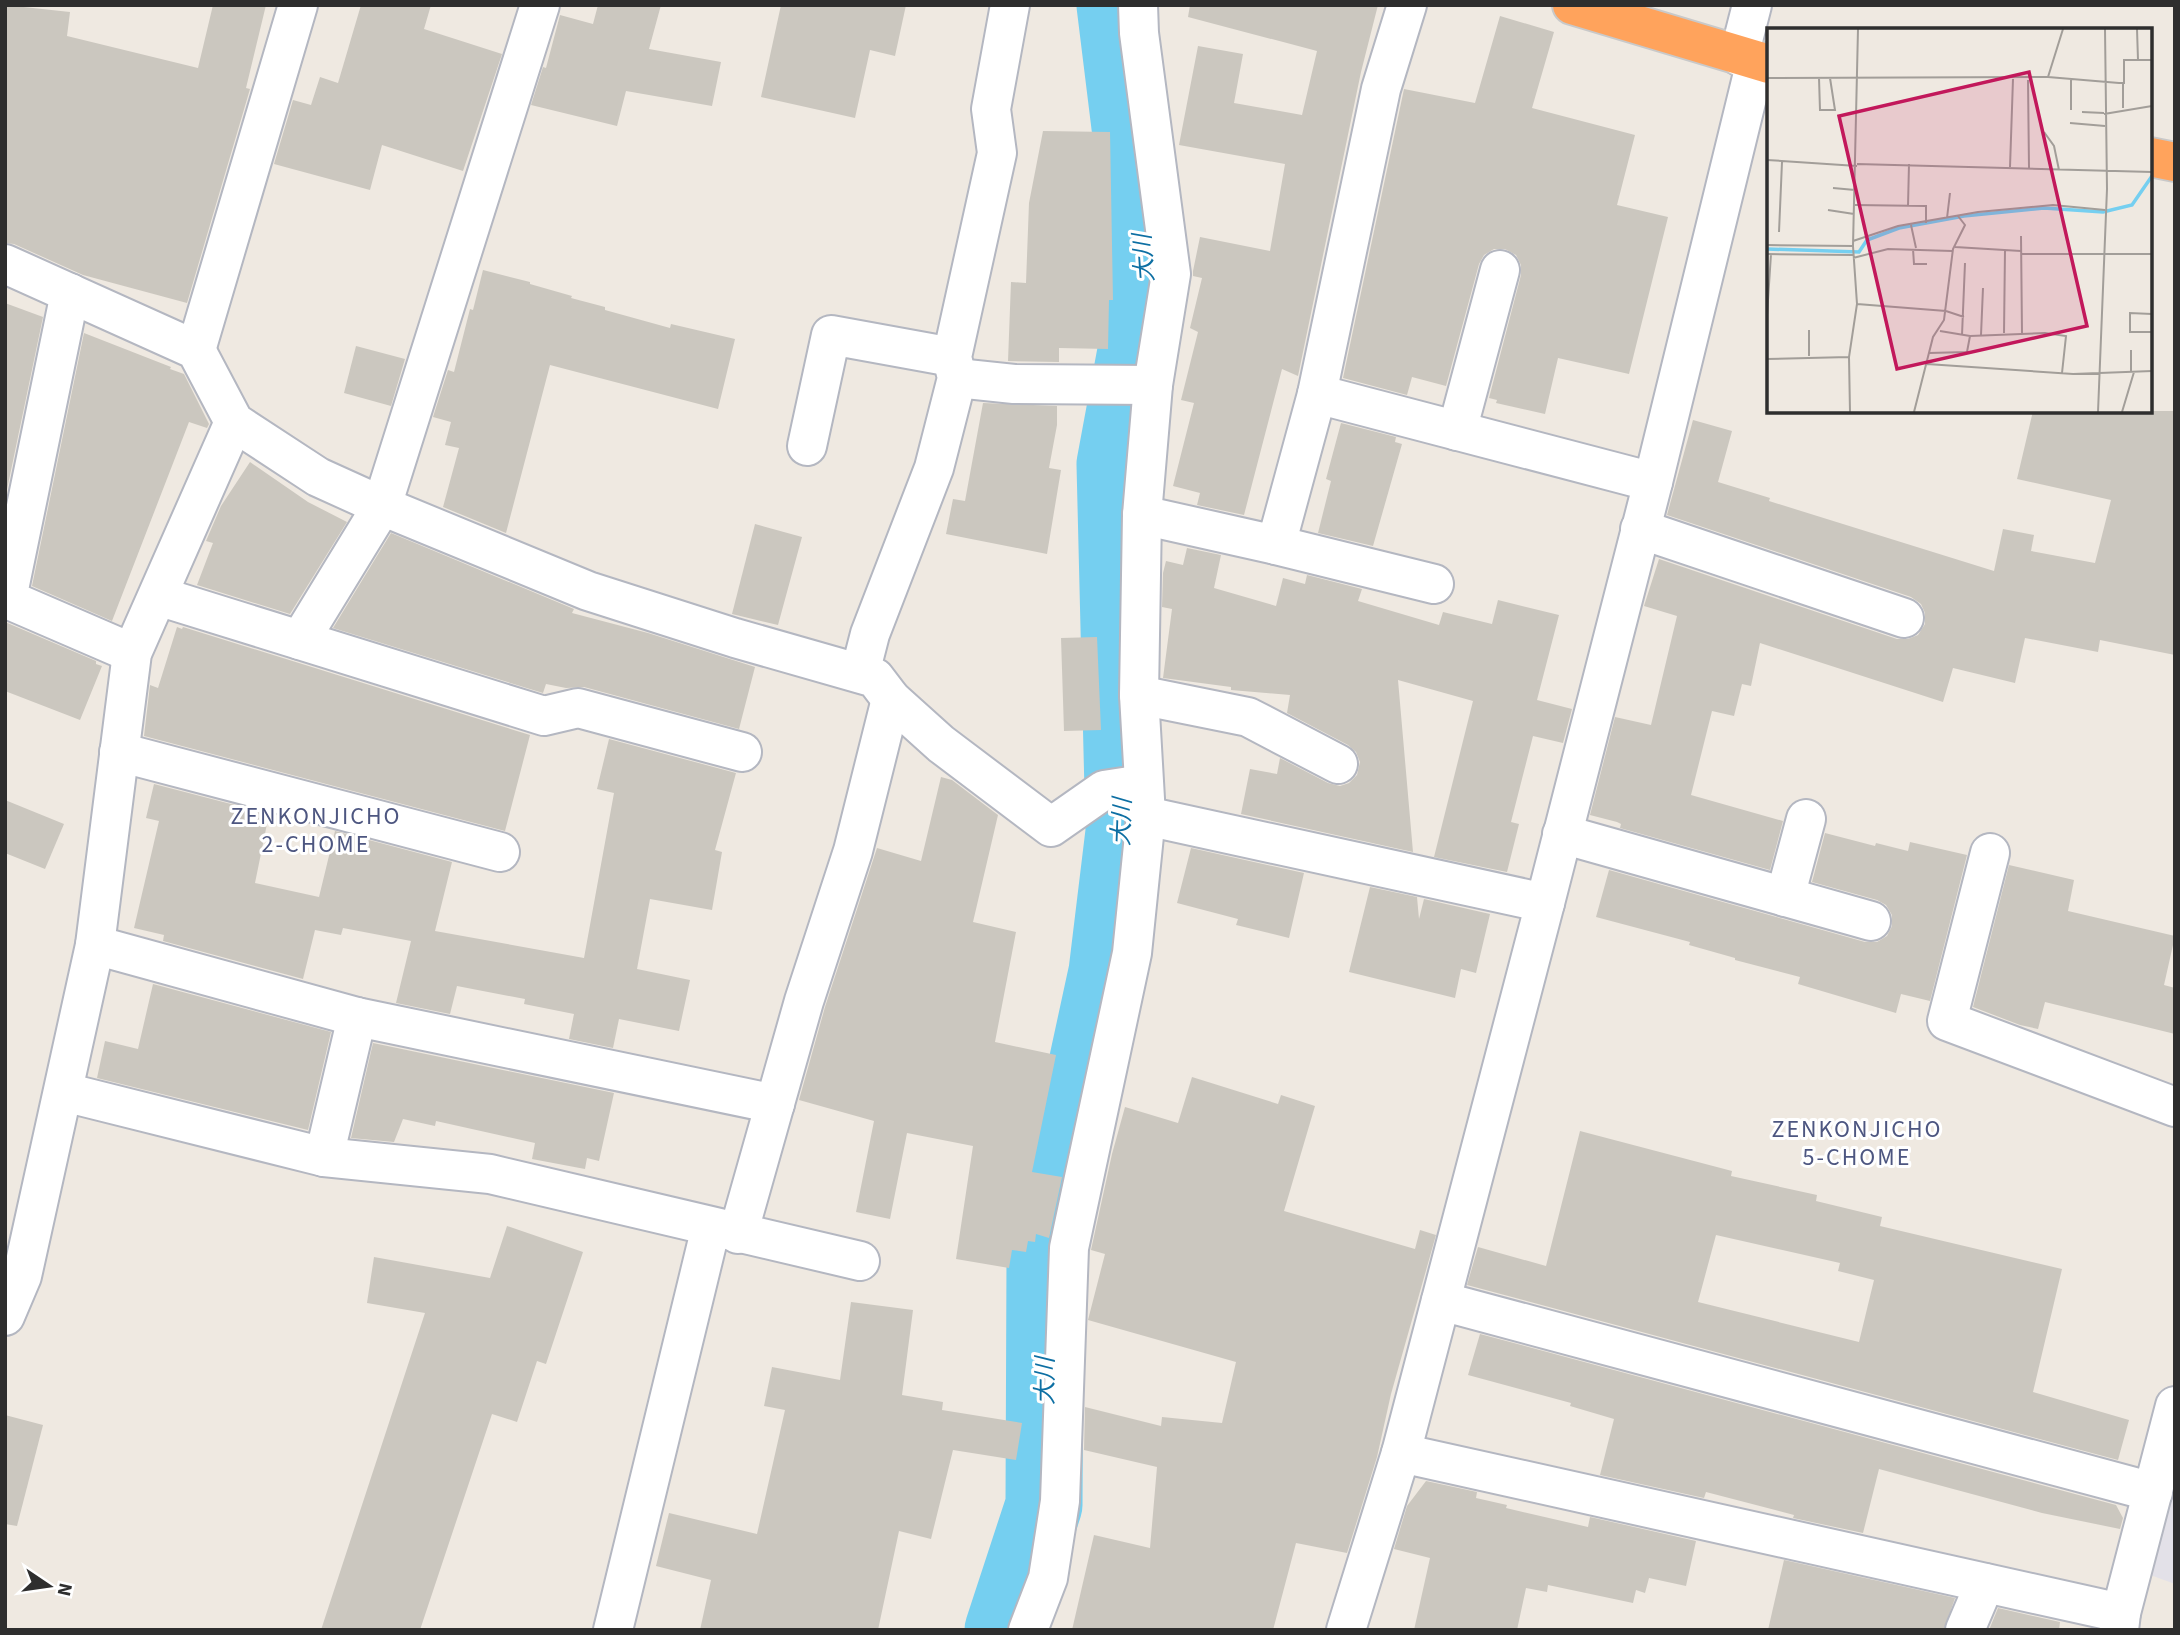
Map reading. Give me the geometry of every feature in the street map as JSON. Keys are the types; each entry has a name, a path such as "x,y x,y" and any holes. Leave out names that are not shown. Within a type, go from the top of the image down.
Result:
{"highway":[{"path":"1572,5 1755,60"},
{"path":"2152,157 2175,162"}],"street":[{"path":"196,350 298,5"},
{"path":"300,640 382,506 540,5"},
{"path":"860,673 870,634 934,468 997,153 991,109 1010,5"},
{"path":"1028,1630 1048,1578 1060,1501 1069,1248 1132,953 1144,800 1139,695 1142,515 1153,385 1171,274 1139,33 1138,5"},
{"path":"1276,545 1317,394 1381,89 1407,5"},
{"path":"1346,1630 1401,1453 1653,482 1755,60 1752,5"},
{"path":"5,264 196,350 234,422 318,477 588,590 735,638 876,678 891,699 941,744 1051,827 1104,790 1545,903"},
{"path":"1457,431 1500,270"},
{"path":"70,293 8,599 132,653"},
{"path":"807,446 831,335 1014,384 1153,385"},
{"path":"1317,394 1653,482"},
{"path":"5,1317 22,1276 94,944 132,653 234,422"},
{"path":"1142,515 1434,584"},
{"path":"1640,529 1904,618"},
{"path":"158,596 544,716 578,708 741,752"},
{"path":"1139,695 1248,717 1338,764"},
{"path":"613,1630 724,1230 775,1104 804,1002 853,851 891,699"},
{"path":"119,752 500,852"},
{"path":"1785,897 1806,819"},
{"path":"1562,834 1871,921"},
{"path":"1990,853 1947,1021 2175,1107"},
{"path":"94,944 357,1017 775,1104"},
{"path":"324,1157 357,1017"},
{"path":"64,1092 324,1157 491,1174 860,1261"},
{"path":"1441,1301 2153,1492"},
{"path":"1401,1453 1985,1583 2120,1622 2175,1406"},
{"path":"1965,1630 1985,1583"}],"shaded area":[{"path":"2175,1457 2175,1584 2142,1572"}],"building":[{"path":"5,5 70,12 67,36 198,68 213,5 266,5 246,88 250,89 187,303 83,275 14,244 5,243"},
{"path":"361,5 431,5 424,29 502,54 463,171 382,145 370,190 274,164 293,100 311,105 320,77 338,83"},
{"path":"598,5 661,5 649,49 721,62 712,106 626,91 617,126 531,105 543,67 546,68 560,15 593,24"},
{"path":"781,5 906,5 895,56 870,50 855,118 761,97"},
{"path":"1190,5 1378,5 1361,72 1298,376 1282,369 1244,515 1197,505 1200,493 1173,486 1194,403 1181,400 1198,332 1190,328 1202,278 1193,276 1193,271 1200,237 1270,251 1285,164 1179,145 1198,46 1243,54 1234,103 1302,115 1317,51 1188,17"},
{"path":"1500,16 1554,32 1532,108 1635,135 1617,205 1668,217 1629,374 1558,358 1545,414 1496,403 1497,400 1489,398 1521,275 1521,265 1516,255 1505,249 1494,249 1484,255 1479,264 1446,386 1412,377 1407,395 1343,378 1404,89 1475,103"},
{"path":"1043,131 1110,132 1113,300 1109,300 1108,349 1059,348 1059,362 1008,361 1011,282 1026,283 1029,203"},
{"path":"483,270 530,282 572,296 571,298 605,307 605,310 670,328 671,324 735,339 718,409 550,365 506,533 443,507 459,448 445,445 451,422 433,417 448,370 454,372"},
{"path":"5,303 43,317 5,499"},
{"path":"84,333 184,374 209,424 207,428 189,422 112,621 32,586"},
{"path":"356,346 405,359 391,406 344,393"},
{"path":"983,403 1057,406 1057,425 1049,468 1061,470 1047,554 946,534 953,499 965,501"},
{"path":"2175,411 2175,655 2100,640 2098,652 2025,638 2015,683 1953,668 1943,702 1760,643 1751,686 1742,684 1734,716 1712,711 1691,795 1783,821 1770,870 1620,828 1621,824 1617,822 1590,815 1615,717 1651,725 1677,616 1644,606 1659,559 1897,639 1918,635 1925,624 1925,613 1921,604 1911,597 1667,515 1693,420 1732,431 1718,482 1770,498 1769,501 1994,571 2003,529 2034,535 2031,551 2095,563 2111,500 2017,479 2033,413"},
{"path":"1341,423 1396,437 1395,442 1402,444 1373,546 1318,533 1331,481 1326,479"},
{"path":"250,462 308,502 347,522 290,614 197,585 213,543 206,541 221,506"},
{"path":"755,524 802,537 778,625 732,614"},
{"path":"391,533 574,609 572,613 648,633 755,667 739,729 584,687 566,688 546,684 543,693 333,628"},
{"path":"1187,548 1221,555 1214,588 1276,606 1283,578 1305,584 1307,575 1362,589 1358,601 1439,625 1443,612 1492,624 1498,600 1559,615 1537,700 1572,709 1563,743 1533,736 1511,822 1519,824 1507,872 1434,857 1473,701 1398,680 1413,852 1241,814 1250,769 1277,774 1280,758 1328,783 1340,786 1349,783 1357,775 1360,762 1356,752 1348,745 1287,713 1290,695 1231,690 1231,687 1163,678 1172,609 1162,607 1163,573 1166,561 1183,565"},
{"path":"5,622 102,666 80,720 5,691"},
{"path":"177,627 530,735 505,831 144,736 150,685 158,688"},
{"path":"1097,637 1101,730 1064,731 1061,638"},
{"path":"609,739 736,773 715,850 722,852 712,910 650,899 637,969 690,980 679,1031 619,1019 613,1048 569,1039 574,1014 524,1004 525,999 457,986 450,1014 396,1003 411,941 343,928 341,935 315,930 303,979 163,941 164,935 134,928 159,821 146,818 154,784 269,814 255,883 319,897 335,831 452,862 435,931 584,958 614,793 597,789"},
{"path":"941,777 952,780 998,815 973,922 1016,932 995,1042 1056,1055 1032,1172 1062,1177 1049,1238 1036,1234 1035,1242 1028,1241 1026,1252 1012,1250 1009,1268 956,1259 973,1146 907,1133 890,1219 856,1212 874,1121 799,1100 825,1007 877,848 921,861"},
{"path":"5,800 64,824 45,869 5,853"},
{"path":"1825,833 1875,846 1876,843 1908,851 1910,842 1967,855 1930,1001 1901,994 1896,1013 1798,984 1800,977 1735,960 1689,945 1690,942 1596,917 1609,870 1865,942 1877,942 1887,936 1892,926 1892,915 1886,905 1877,900 1812,882"},
{"path":"1191,848 1304,873 1289,938 1236,925 1238,919 1177,903"},
{"path":"2009,865 2074,880 2068,911 2175,936 2164,985 2175,988 2175,1034 2045,1002 2038,1029 1973,1007"},
{"path":"1370,887 1417,897 1419,919 1424,899 1490,914 1476,973 1461,969 1455,998 1349,972"},
{"path":"153,984 331,1032 308,1130 97,1078 105,1041 138,1049"},
{"path":"373,1043 614,1093 599,1161 587,1158 585,1169 532,1159 535,1143 436,1121 435,1126 403,1119 394,1142 351,1138"},
{"path":"1192,1077 1278,1104 1281,1095 1315,1106 1284,1211 1415,1249 1420,1230 1436,1235 1391,1394 1377,1457 1347,1553 1296,1543 1273,1630 1072,1630 1094,1535 1150,1548 1157,1467 1084,1450 1085,1407 1161,1426 1162,1417 1222,1423 1236,1362 1088,1320 1105,1254 1091,1250 1125,1107 1178,1123"},
{"path":"1580,1131 1732,1171 1731,1176 1817,1195 1816,1201 1882,1217 1880,1226 2062,1269 2033,1392 2129,1420 2118,1460 1467,1285 1478,1247 1546,1266","holes":["1716,1235 1840,1263 1838,1271 1874,1280 1859,1342 1698,1302"]},
{"path":"507,1226 583,1252 546,1364 537,1361 517,1422 492,1414 420,1630 321,1630 425,1313 367,1303 374,1257 490,1278"},
{"path":"851,1302 913,1310 902,1395 943,1402 942,1410 1022,1423 1016,1460 953,1450 931,1539 899,1531 878,1630 700,1630 711,1580 656,1566 669,1513 757,1534 785,1410 764,1406 772,1367 840,1380"},
{"path":"1480,1334 2116,1505 2123,1518 2120,1529 2042,1513 1879,1469 1863,1533 1793,1518 1794,1515 1706,1492 1704,1498 1600,1475 1614,1419 1570,1406 1571,1403 1468,1375"},
{"path":"5,1415 43,1425 17,1526 5,1524"},
{"path":"1426,1481 1477,1492 1476,1498 1507,1505 1506,1508 1588,1527 1590,1517 1696,1541 1686,1586 1649,1578 1645,1593 1636,1590 1633,1603 1548,1585 1547,1592 1526,1588 1517,1630 1414,1630 1430,1558 1394,1549 1407,1506"},
{"path":"1784,1560 1955,1598 1944,1630 1768,1630"},
{"path":"1998,1608 2060,1622 2059,1630 1989,1630"}],"waterway":[{"name":"大川","path":"1003,1630 1044,1505 1045,1258 1107,972 1124,832 1115,464 1149,281 1115,5"}],"district":[{"name":"ZENKONJICHO 2-CHOME","path":"316,830"},
{"name":"ZENKONJICHO 5-CHOME","path":"1857,1143"}]}
